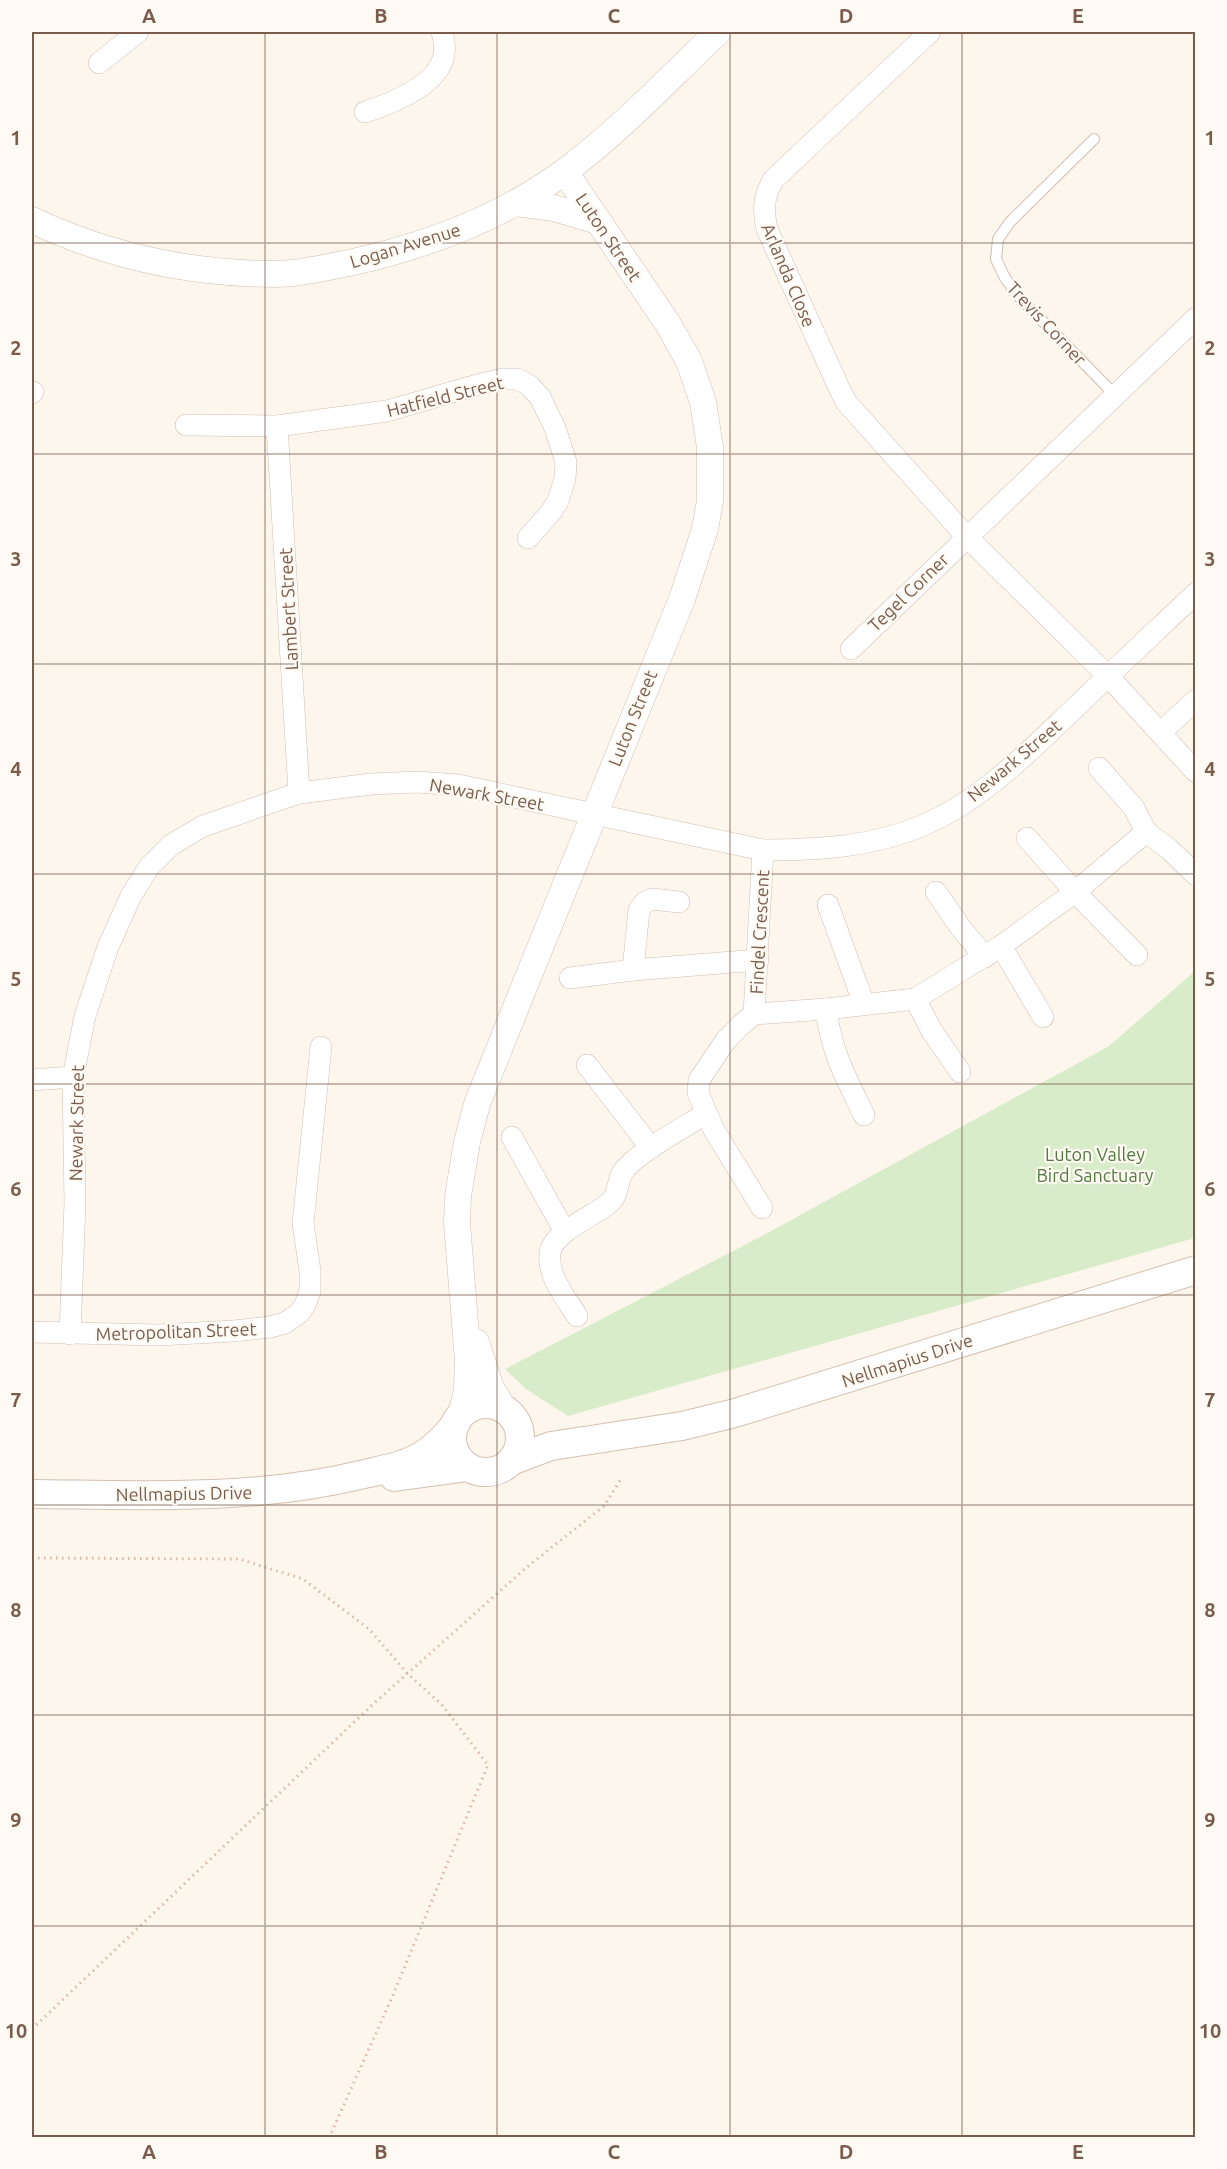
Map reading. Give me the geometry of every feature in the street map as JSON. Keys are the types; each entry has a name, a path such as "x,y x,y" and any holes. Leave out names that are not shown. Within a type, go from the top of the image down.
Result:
{"main road":[{"name":"Nellmapius Drive","path":"511,1461 540,1448 682,1426 735,1413 1196,1269"},
{"path":"482,1404 493,1405 508,1413 519,1428 518,1451 511,1461 491,1472 468,1467 459,1459 454,1448 452,1437 458,1420 470,1408 482,1404"},
{"name":"Nellmapius Drive","path":"508,1413 554,1433 615,1437"},
{"name":"Nellmapius Drive","path":"336,1481 411,1461 440,1443 458,1420"},
{"name":"Nellmapius Drive","path":"32,1494 163,1496 247,1493 468,1467"}],"street":[{"path":"99,63 138,32"},
{"path":"365,112 397,102 431,77 440,67 444,56 442,32"},
{"name":"Logan Avenue","path":"32,220 102,249 219,272 280,274 376,257 440,238 488,218 565,172 613,132 718,32"},
{"name":"Arlanda Close","path":"930,32 774,179 767,190 764,213 767,229 847,403 966,536 1108,676 1196,772"},
{"name":"Luton Street","path":"458,1420 467,1390 468,1361 457,1223 458,1196 467,1142 477,1104 685,590 705,529 710,501 710,447 703,402 689,361 668,324 565,172"},
{"path":"516,203 554,208 598,221"},
{"path":"966,536 1196,318"},
{"name":"Hatfield Street","path":"186,425 277,426 387,411 477,385 503,379 517,379 529,385 540,397 555,428 566,462 565,478 558,501 528,538"},
{"name":"Lambert Street","path":"277,426 299,793"},
{"name":"Tegel Corner","path":"851,648 966,536"},
{"name":"Newark Street","path":"70,1334 75,1203 73,1077 85,1016 108,947 131,896 149,867 171,845 203,826 299,793 417,782 458,785 763,850 804,850 856,845 924,825 955,809 993,783 1196,593"},
{"path":"1160,733 1196,700"},
{"path":"1099,768 1134,808 1146,832 1169,849 1196,875"},
{"path":"762,1208 705,1114 698,1093 699,1080 726,1041 754,1014 915,999 993,951 1075,892 1146,832"},
{"path":"1027,838 1075,892 1137,955"},
{"name":"Findel Crescent","path":"754,1014 763,850"},
{"path":"936,892 952,917 993,951 1043,1017"},
{"path":"633,970 637,917 641,906 652,899 679,902"},
{"path":"828,905 864,1004"},
{"path":"570,978 633,970 758,960"},
{"path":"915,999 932,1031 960,1072"},
{"path":"826,1009 829,1035 836,1057 864,1115"},
{"name":"Metropolitan Street","path":"32,1332 158,1335 234,1331 270,1328 285,1323 299,1313 310,1291 310,1271 303,1223 321,1047"},
{"path":"587,1065 651,1148"},
{"path":"32,1080 73,1077"},
{"path":"577,1316 555,1280 551,1267 551,1250 557,1240 609,1203 618,1191 623,1171 651,1148 705,1114"},
{"path":"512,1137 566,1232"},
{"name":"Luton Street","path":"463,1286 481,1360 491,1388 508,1413"}],"lane":[{"name":"Trevis Corner","path":"1094,139 1010,222 998,239 996,259 1005,278 1019,297 1114,394"}],"path":[{"path":"32,2029 363,1714 527,1567 604,1506 621,1479"},
{"path":"32,1558 239,1559 303,1579 369,1629 408,1674 442,1705 488,1765 393,1995 329,2138"}],"green space":[{"name":"Luton Valley Bird Sanctuary","path":"1195,971 1195,1238 568,1416 526,1389 505,1369 762,1236 1109,1046"}]}
